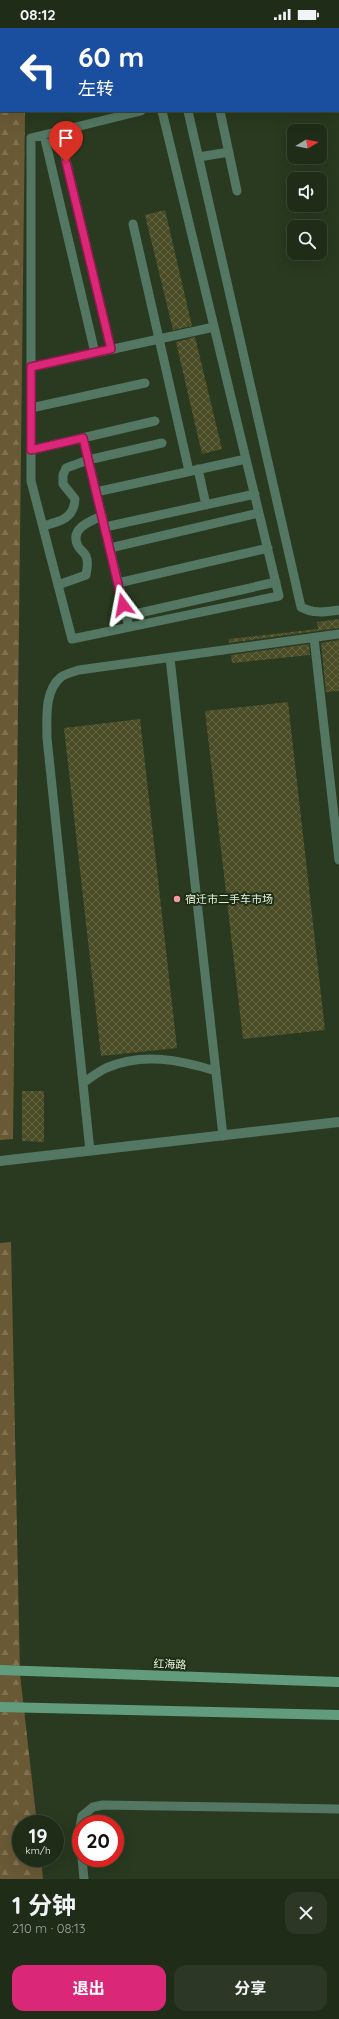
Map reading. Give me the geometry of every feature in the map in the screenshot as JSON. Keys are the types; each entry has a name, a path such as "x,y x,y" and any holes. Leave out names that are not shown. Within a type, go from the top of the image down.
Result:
{"street":[{"path":"0,1161 339,1122"},
{"name":"红海路","path":"0,1670 339,1682"},
{"path":"0,1707 339,1716"}],"lane":[{"path":"137,112 31,138 31,480 72,639 279,596 162,112"},
{"path":"188,112 301,607 308,612 339,610"},
{"path":"220,112 237,191"},
{"path":"59,131 111,349"},
{"path":"44,135 95,353"},
{"path":"199,157 229,152"},
{"path":"133,224 159,339 194,470 206,505"},
{"path":"31,367 214,327"},
{"path":"31,408 145,383"},
{"path":"31,450 155,421"},
{"path":"83,438 129,627"},
{"path":"43,526 63,520 71,514 74,507 75,499 62,484 63,475 66,468 88,460 162,443"},
{"path":"96,492 246,459"},
{"path":"105,526 255,494"},
{"path":"110,548 259,513"},
{"path":"58,585 86,575 88,564 86,555 78,546 76,536 80,528 102,516"},
{"path":"118,583 268,548"},
{"path":"126,616 276,582"},
{"path":"90,1151 47,738 46,709 51,689 61,676 79,670 339,634"},
{"path":"314,638 339,860"},
{"path":"170,658 223,1136"},
{"path":"83,1083 106,1068 140,1059 160,1058 177,1060 216,1071"},
{"path":"83,1815 93,1807 103,1805 339,1809"},
{"path":"83,1867 84,1879"}],"green space":[{"path":"0,112 25,112 13,1139 0,1140"},
{"path":"11,1242 20,1674 36,1815 12,1815 12,1867 42,1867 43,1879 0,1879 0,1243"}],"building":[{"path":"165,210 192,326 173,330 145,215"},
{"path":"195,337 222,449 202,454 176,342"},
{"path":"339,619 339,628 229,643 229,639 318,629 317,622"},
{"path":"339,640 339,691 326,692 321,643"},
{"path":"309,644 310,655 232,663 231,655"},
{"path":"288,702 325,1030 243,1039 205,711"},
{"path":"140,719 177,1048 101,1056 64,728"},
{"path":"22,1091 44,1091 44,1142 22,1141"}],"place":[{"name":"宿迁市二手车市场","path":"177,899"}],"route":[{"path":"66,162 111,349 31,367 31,450 83,438 123,605"}]}
